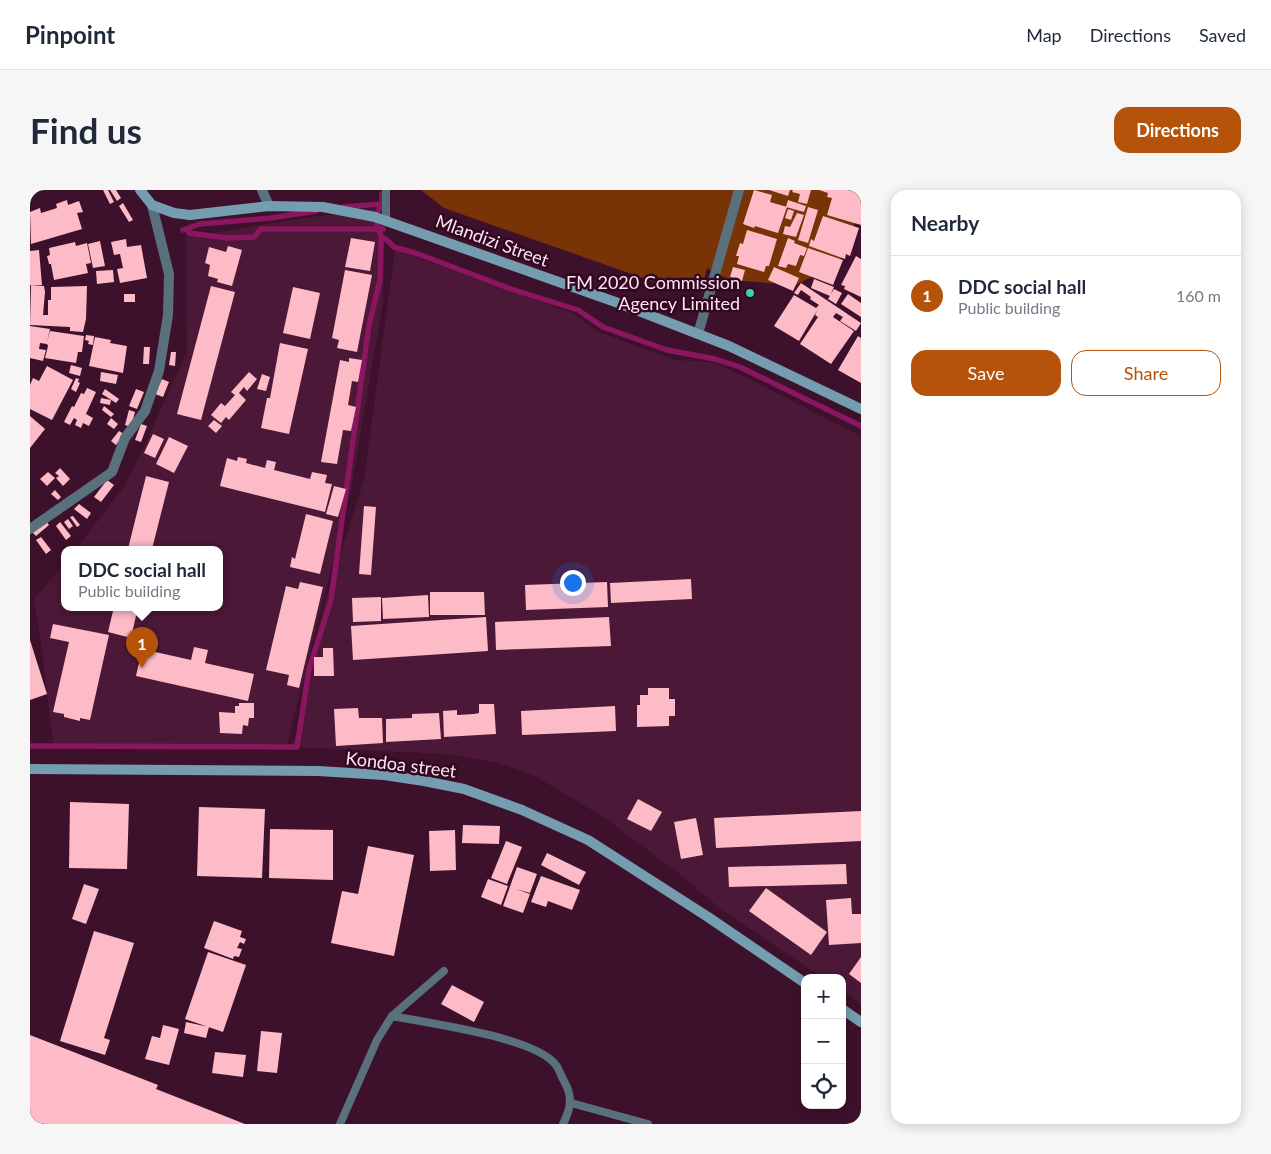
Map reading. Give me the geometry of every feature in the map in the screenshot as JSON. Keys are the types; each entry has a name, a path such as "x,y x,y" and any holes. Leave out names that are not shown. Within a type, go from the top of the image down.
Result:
{"street":[{"path":"30,529 112,472 125,438 145,411 159,371 168,315 169,274 152,205 140,190"},
{"path":"262,190 269,206"},
{"path":"698,334 739,190"},
{"name":"Mlandizi Street","path":"152,205 174,214 190,215 269,206 323,207 386,220 621,304 729,346 861,410"},
{"name":"Kondoa street","path":"30,769 318,772 384,775 464,789 522,810 588,840 708,917 801,980"},
{"path":"846,1012 861,1022"}],"lane":[{"path":"386,190 386,220"},
{"path":"340,1124 377,1040 392,1016 444,971"},
{"path":"392,1016 508,1040 533,1049 555,1063 567,1086 571,1103 563,1124"},
{"path":"571,1103 648,1124"}],"shaded area":[{"path":"421,190 861,190 861,208 839,263 796,285 729,280 707,268 703,284 680,291 444,208"},
{"path":"385,208 383,302 351,489 287,745 53,744 34,599 61,568 61,611 223,611 223,546 78,546 123,488 144,447 187,351 186,237 312,217"},
{"path":"395,250 575,314 596,331 675,360 711,362 721,365 861,436 861,1004 846,994 846,974 817,974 722,910 677,872 605,818 535,776 499,763 444,754 293,747 322,612 364,480"}],"building":[{"path":"103,190 108,190 114,202 110,204"},
{"path":"110,190 116,190 121,198 117,201"},
{"path":"754,190 772,195 770,202 787,207 778,233 743,224"},
{"path":"769,190 790,190 788,196"},
{"path":"793,190 811,190 807,204 798,202 800,194 792,192"},
{"path":"819,190 861,190 861,225 827,215 832,198 827,197 828,193"},
{"path":"67,200 68,205 79,201 83,212 77,213 82,229 31,244 30,212 40,208 41,213 57,208 56,204"},
{"path":"788,200 806,206 804,212 786,207"},
{"path":"123,203 133,220 129,222 119,206"},
{"path":"808,207 818,210 808,243 798,240"},
{"path":"788,209 794,211 791,220 785,218"},
{"path":"797,213 804,215 796,237 783,234 785,226 790,227"},
{"path":"823,216 859,228 850,256 846,254 845,259 809,246 811,239 814,241"},
{"path":"747,230 777,239 769,266 766,266 764,272 737,264 739,256 736,256 740,243 743,244"},
{"path":"351,238 375,242 370,271 345,267"},
{"path":"788,238 795,241 794,243 807,248 804,256 800,255 796,266 788,264 786,268 778,266"},
{"path":"126,239 127,247 141,245 147,278 120,283 117,269 123,268 120,254 114,255 111,242"},
{"path":"100,241 105,266 93,268 88,244"},
{"path":"75,242 76,246 87,243 91,263 86,264 88,273 54,280 51,264 49,264 47,256 50,255 49,248"},
{"path":"228,246 242,250 232,286 217,282 218,279 208,276 210,265 205,263 209,247 226,252"},
{"path":"808,248 843,260 833,285 799,272"},
{"path":"39,250 42,285 30,285 30,251"},
{"path":"856,256 861,259 861,297 844,289 845,286 841,285"},
{"path":"733,267 745,270 742,281 730,277"},
{"path":"774,267 799,278 793,291 768,280"},
{"path":"113,270 114,282 97,284 96,271"},
{"path":"345,270 372,275 357,352 337,348 339,340 332,338"},
{"path":"814,279 834,287 830,296 811,288"},
{"path":"801,283 861,323 856,331 840,321 843,317 836,313 833,317 854,331 831,364 800,344 818,317 815,315 818,309 799,341 774,326 794,295 816,308 819,305 801,290 798,295 794,293"},
{"path":"31,285 44,286 43,315 48,315 48,300 51,300 51,287 87,286 86,319 83,332 70,331 70,327 30,325"},
{"path":"211,286 235,292 201,420 177,414"},
{"path":"293,287 320,293 310,339 283,333"},
{"path":"834,289 842,293 836,304 828,299"},
{"path":"124,294 135,294 135,302 124,302"},
{"path":"848,294 861,303 861,317 841,304"},
{"path":"30,326 50,329 47,342 50,331 84,336 82,352 78,352 76,363 45,358 48,346 47,344 40,343 39,349 46,350 43,361 30,358"},
{"path":"86,335 94,336 93,345 88,344 89,341 85,340"},
{"path":"858,336 861,338 861,383 838,370"},
{"path":"95,337 111,340 110,343 127,346 123,373 89,366"},
{"path":"280,343 308,349 289,434 261,428 267,398 270,398"},
{"path":"144,347 150,347 149,364 143,364"},
{"path":"171,352 176,352 175,366 169,365"},
{"path":"349,358 362,360 358,382 352,381 348,405 356,407 351,431 343,430 337,464 321,462 340,360 349,362"},
{"path":"71,365 82,368 80,376 69,373"},
{"path":"47,366 73,380 52,420 30,409 30,385 33,378 39,381"},
{"path":"101,372 118,375 116,384 100,381"},
{"path":"249,372 257,379 247,391 244,387 239,393 246,400 229,420 226,417 221,423 211,415 221,403 225,406 235,395 231,392"},
{"path":"262,374 270,377 266,391 257,389"},
{"path":"76,378 79,379 78,382 80,383 76,392 71,389"},
{"path":"162,379 169,382 163,397 155,394"},
{"path":"87,388 96,392 86,414 93,418 89,426 83,423 81,428 75,425 77,420 74,418 70,425 64,422 72,406 74,407 81,393 84,394"},
{"path":"105,389 119,399 116,403 102,394"},
{"path":"136,389 144,392 137,409 129,406"},
{"path":"101,398 111,400 110,405 100,403"},
{"path":"104,406 114,414 111,417 102,410"},
{"path":"129,410 135,412 131,427 125,425"},
{"path":"30,416 45,429 30,448"},
{"path":"111,418 118,424 114,429 107,424"},
{"path":"214,420 222,426 216,433 208,426"},
{"path":"141,424 147,426 141,442 135,440"},
{"path":"119,431 124,434 116,445 111,441"},
{"path":"153,434 164,439 155,458 144,453"},
{"path":"169,437 188,446 174,473 156,464"},
{"path":"238,457 247,459 246,463 265,468 267,460 276,462 274,470 310,479 312,472 327,475 325,483 332,484 325,512 220,486 227,458 237,461"},
{"path":"60,468 70,479 63,486 56,478 59,476 55,473"},
{"path":"48,472 55,478 47,486 40,479"},
{"path":"146,476 169,482 153,546 129,546"},
{"path":"107,480 114,485 101,502 94,497"},
{"path":"334,486 346,489 338,517 326,514"},
{"path":"55,490 61,497 58,500 51,494"},
{"path":"79,504 91,513 87,519 74,509"},
{"path":"364,506 376,507 371,575 359,574"},
{"path":"306,514 333,521 320,574 290,567 292,557 295,559"},
{"path":"73,516 80,525 77,527 70,517"},
{"path":"68,519 73,526 69,529 64,522"},
{"path":"46,521 49,525 36,536 32,532"},
{"path":"60,522 71,536 66,540 56,526"},
{"path":"41,537 51,550 46,554 36,540"},
{"path":"691,579 692,599 611,603 610,583"},
{"path":"300,582 323,587 299,688 287,685 289,675 266,670 286,586 298,589"},
{"path":"607,582 608,607 526,610 525,585"},
{"path":"430,592 484,592 485,615 430,615"},
{"path":"428,595 429,617 383,619 382,598"},
{"path":"381,597 381,621 353,622 352,598"},
{"path":"113,611 137,611 131,638 108,632"},
{"path":"486,617 488,651 353,660 351,626"},
{"path":"609,617 611,646 496,650 495,622"},
{"path":"53,624 109,635 90,720 80,718 80,721 64,717 64,714 53,712 69,642 50,638"},
{"path":"30,640 47,694 30,700"},
{"path":"194,647 208,650 205,663 254,674 248,701 136,676 142,649 191,660"},
{"path":"323,648 333,648 334,676 314,676 314,657 323,657"},
{"path":"648,688 669,688 669,699 675,699 675,716 669,716 669,726 637,727 637,705 640,705 640,695 648,695"},
{"path":"239,703 254,703 254,718 249,718 248,726 243,725 242,734 220,733 219,712 235,713 235,706 239,706"},
{"path":"479,704 494,704 496,734 444,737 443,711 457,710 457,715 474,714 479,713"},
{"path":"615,706 616,731 522,735 521,711"},
{"path":"358,708 359,718 382,718 383,743 336,746 334,709"},
{"path":"439,713 441,739 386,742 386,719 412,718 412,714"},
{"path":"638,799 662,812 651,831 627,819"},
{"path":"70,802 129,804 127,869 69,868"},
{"path":"199,807 265,809 262,878 197,876"},
{"path":"861,811 861,841 716,848 714,818"},
{"path":"696,818 703,855 681,859 674,822"},
{"path":"463,825 500,826 499,844 462,843"},
{"path":"270,829 333,830 333,880 269,878"},
{"path":"455,830 456,870 430,871 429,831"},
{"path":"506,841 522,847 507,884 491,878"},
{"path":"368,846 414,855 394,956 331,943 342,891 358,894"},
{"path":"547,853 586,872 579,885 541,865"},
{"path":"846,864 847,884 729,887 728,867"},
{"path":"517,867 537,874 530,893 516,889 530,894 523,913 503,906"},
{"path":"541,876 580,890 572,910 548,901 546,907 531,902"},
{"path":"488,879 508,886 501,905 481,897"},
{"path":"84,884 99,889 86,924 72,919"},
{"path":"766,888 827,932 811,955 749,911"},
{"path":"851,898 852,914 861,914 861,943 829,945 826,900"},
{"path":"214,921 242,931 240,937 246,939 244,944 240,942 237,948 242,949 239,957 234,956 233,959 204,948"},
{"path":"94,931 134,943 104,1038 110,1040 105,1055 60,1041"},
{"path":"208,952 246,965 223,1032 185,1019"},
{"path":"861,957 861,983 849,974"},
{"path":"452,985 484,1002 474,1022 441,1004"},
{"path":"186,1022 209,1027 206,1038 184,1033"},
{"path":"163,1025 179,1029 169,1065 145,1059 152,1036 160,1038"},
{"path":"261,1031 282,1033 277,1073 257,1071"},
{"path":"30,1035 158,1085 156,1089 245,1124 30,1124"},
{"path":"215,1052 246,1055 243,1077 212,1073"}],"waterway":[{"path":"30,746 297,747 309,669 331,600 369,325 380,280 381,237 375,217 382,204 382,194"},
{"path":"343,207 382,204"},
{"path":"183,230 200,224 271,218 316,211"},
{"path":"187,229 189,233 227,238 254,237 261,229 383,229"},
{"path":"381,237 394,247 418,254 511,289 578,310 603,327 667,350 715,359 740,367 861,426"}],"place":[{"name":"FM 2020 Commission Agency Limited","path":"750,293"},
{"name":"DDC social hall","path":"142,668"}]}
